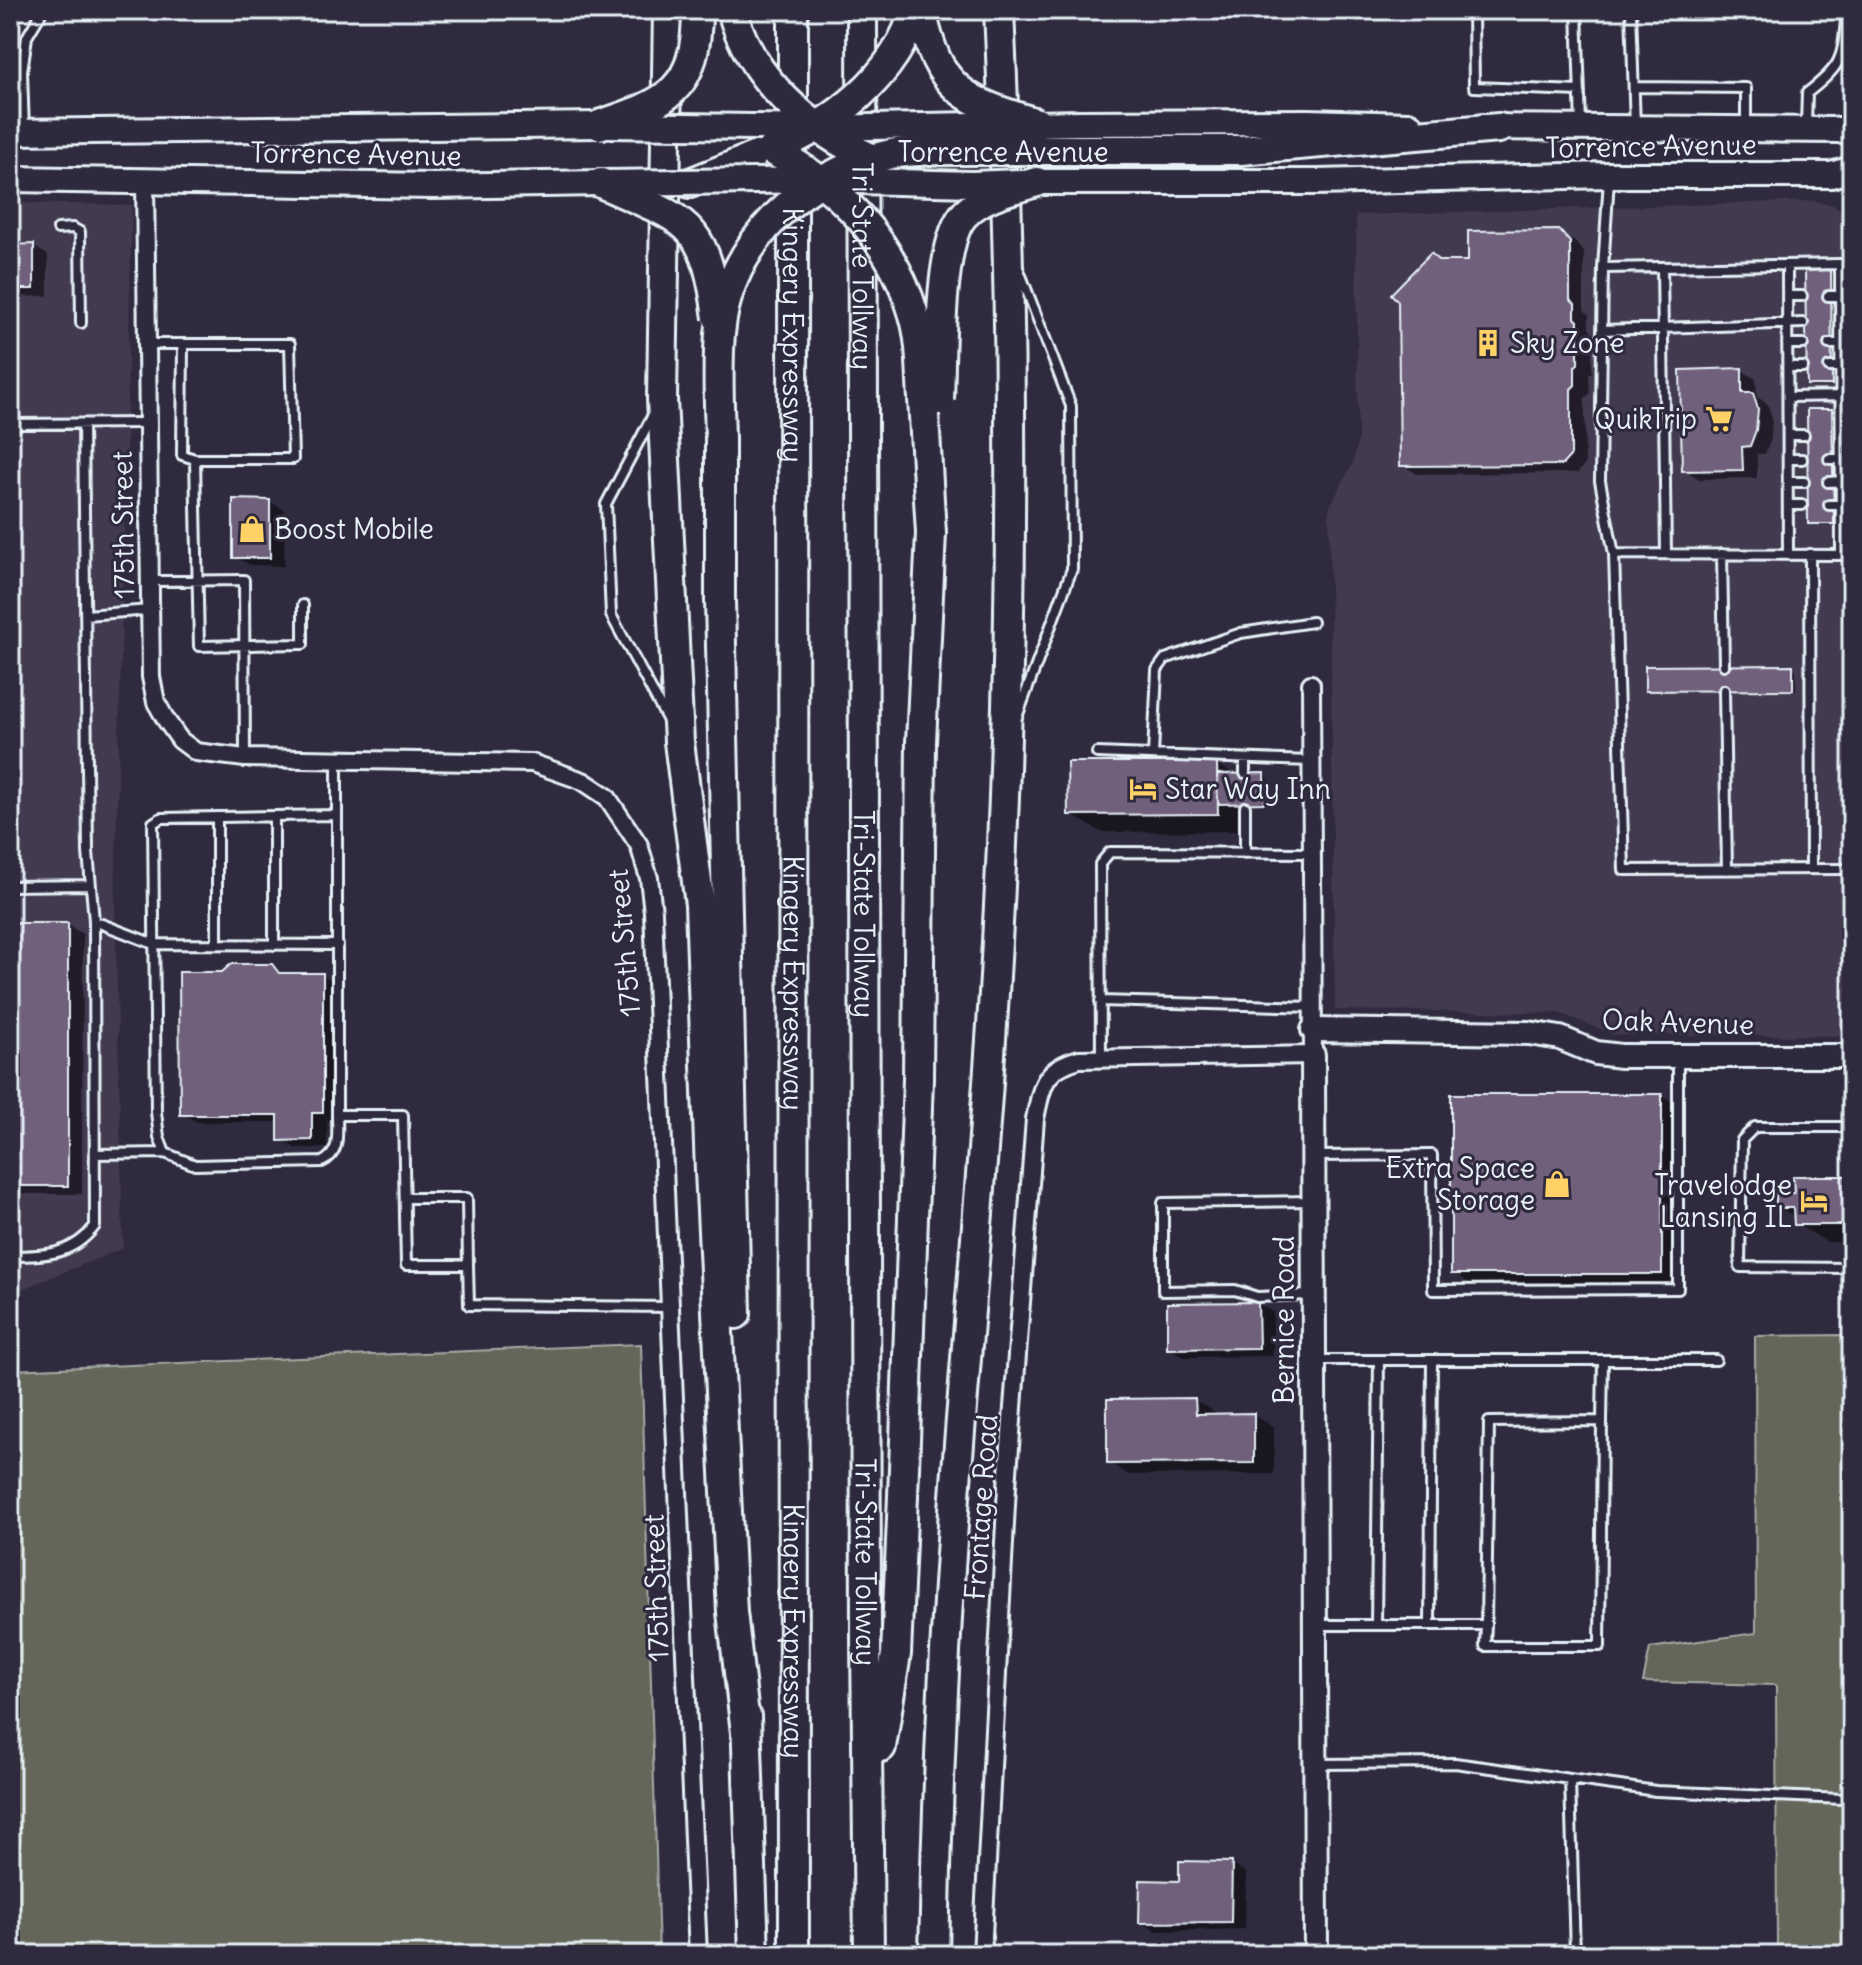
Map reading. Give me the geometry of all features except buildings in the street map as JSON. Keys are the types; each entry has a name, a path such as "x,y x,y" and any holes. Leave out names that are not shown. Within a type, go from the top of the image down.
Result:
{"highway":[{"path":"668,10 662,399 679,742 700,905 732,1612 746,1733"},
{"path":"599,125 645,109 671,94 687,70 694,52 697,10"},
{"path":"732,10 748,48 772,85 818,128 873,159 906,170 972,184"},
{"name":"Kingery Expressway","path":"793,10 794,1955"},
{"name":"Tri-State Tollway","path":"862,10 869,1819"},
{"path":"689,183 818,128 855,98 887,66 902,45 915,10"},
{"path":"921,10 938,65 964,96 991,109 1037,123"},
{"path":"934,1955 945,1641 995,987 1006,748 1010,529 1008,243 999,10"},
{"path":"690,125 771,150 821,180 876,236 902,282 920,344 931,533"},
{"path":"720,335 729,291 753,244 784,208 821,180 873,159 926,150 1079,136 1240,150 1499,128"},
{"path":"869,1955 869,1819 897,1638 918,1079 921,742 947,255 957,223 973,207 995,195 1037,182"},
{"path":"601,183 673,216 695,235 711,272 720,335 720,600 746,1733 754,1955"}],"main road":[{"name":"Torrence Avenue","path":"17,132 599,125 818,128 1037,123 1079,136"},
{"name":"Torrence Avenue","path":"1499,128 1840,130 1852,134"},
{"name":"Torrence Avenue","path":"10,179 433,186 821,180 972,184 1831,175 1852,169"}],"street":[{"name":"175th Street","path":"145,181 151,677 156,702 180,740 196,752 245,758 532,763 583,781 607,797 639,845 649,878 653,912 698,1955"},
{"name":"Bernice Road","path":"1311,684 1316,1955"},
{"name":"Oak Avenue","path":"1313,1030 1529,1033 1560,1038 1596,1053 1621,1056 1852,1056"},
{"path":"1101,1057 1313,1055"},
{"name":"Frontage Road","path":"982,1955 1006,1501 1035,1119 1047,1076 1079,1059 1101,1057"}],"lane":[{"path":"17,132 27,37 43,10"},
{"path":"1473,10 1474,87 1580,91"},
{"path":"1577,10 1581,127"},
{"path":"1631,10 1635,128"},
{"path":"1806,130 1807,93 1840,62 1847,10"},
{"path":"1636,87 1746,88 1746,129"},
{"path":"1609,175 1603,268 1600,481 1614,554 1624,870 1852,869"},
{"path":"58,229 73,228 80,232 81,323"},
{"path":"1006,748 1072,569 1071,406 1008,243"},
{"path":"1603,268 1840,264 1841,554"},
{"path":"1787,265 1788,554"},
{"path":"1662,267 1666,553"},
{"path":"1787,296 1802,296"},
{"path":"1828,296 1841,296"},
{"path":"1829,322 1841,321"},
{"path":"1603,330 1803,323"},
{"path":"147,344 183,344 290,344 293,459 195,459 182,455 183,344"},
{"path":"1787,344 1803,344"},
{"path":"1829,344 1841,344"},
{"path":"1788,367 1803,367"},
{"path":"1829,367 1841,367"},
{"path":"1788,397 1852,396"},
{"path":"662,399 606,504 611,615 679,742"},
{"path":"10,424 148,423"},
{"path":"10,1256 74,1248 95,1226 94,921 88,852 83,424"},
{"path":"1829,434 1841,434"},
{"path":"1788,435 1804,435"},
{"path":"195,459 199,646 303,644 303,605"},
{"path":"1788,459 1802,459"},
{"path":"1829,459 1841,459"},
{"path":"1828,482 1841,481"},
{"path":"1788,482 1804,482"},
{"path":"1788,505 1802,505"},
{"path":"1829,505 1841,505"},
{"path":"1614,554 1852,555"},
{"path":"1722,554 1724,665"},
{"path":"1810,554 1811,869"},
{"path":"150,581 244,580 245,758"},
{"path":"86,615 150,610"},
{"path":"1153,755 1157,670 1165,659 1241,633 1312,622"},
{"path":"1724,690 1727,870"},
{"path":"1097,753 1311,761"},
{"path":"95,1154 165,1153 195,1165 322,1162 331,1158 336,1149 337,1115 337,758"},
{"path":"1245,759 1245,773"},
{"path":"1245,807 1245,853"},
{"path":"165,1153 159,1137 156,1112 153,823 161,818 336,815"},
{"path":"274,816 274,945"},
{"path":"217,817 217,944"},
{"path":"1101,1057 1100,864 1110,852 1312,853"},
{"path":"10,886 90,885"},
{"path":"94,921 154,944 338,945"},
{"path":"1100,1001 1313,1007"},
{"path":"1313,1156 1432,1155 1433,1290 1678,1289 1678,1056"},
{"path":"337,1115 403,1115 406,1265 468,1265"},
{"path":"1852,1127 1755,1127 1742,1140 1740,1267 1852,1268"},
{"path":"405,1198 467,1198 469,1305 670,1307"},
{"path":"1313,1201 1163,1203 1163,1291 1235,1290 1257,1297 1314,1295"},
{"path":"1314,1360 1716,1360"},
{"path":"1376,1625 1379,1360"},
{"path":"1430,1625 1432,1360"},
{"path":"1602,1421 1489,1422 1485,1646 1600,1646 1603,1360"},
{"path":"1315,1625 1486,1625"},
{"path":"1315,1764 1455,1763 1656,1791 1843,1799"},
{"path":"1570,1779 1575,1955"}],"shaded area":[{"path":"1815,201 1833,205 1852,217 1852,1036 1616,1035 1559,1013 1335,1010 1329,508 1353,463 1358,440 1356,215"},
{"path":"10,203 132,205 115,901 123,1248 10,1294"}],"green space":[{"path":"1852,1335 1852,1955 1777,1955 1776,1685 1643,1682 1650,1648 1756,1633 1755,1336"},
{"path":"641,1344 659,1955 10,1955 10,1370"}],"place":[{"name":"Sky Zone","path":"1488,343"},
{"name":"QuikTrip","path":"1719,419"},
{"name":"Boost Mobile","path":"252,529"},
{"name":"Star Way Inn","path":"1143,789"},
{"name":"Extra Space Storage","path":"1557,1184"},
{"name":"Travelodge Lansing IL","path":"1814,1201"}]}
